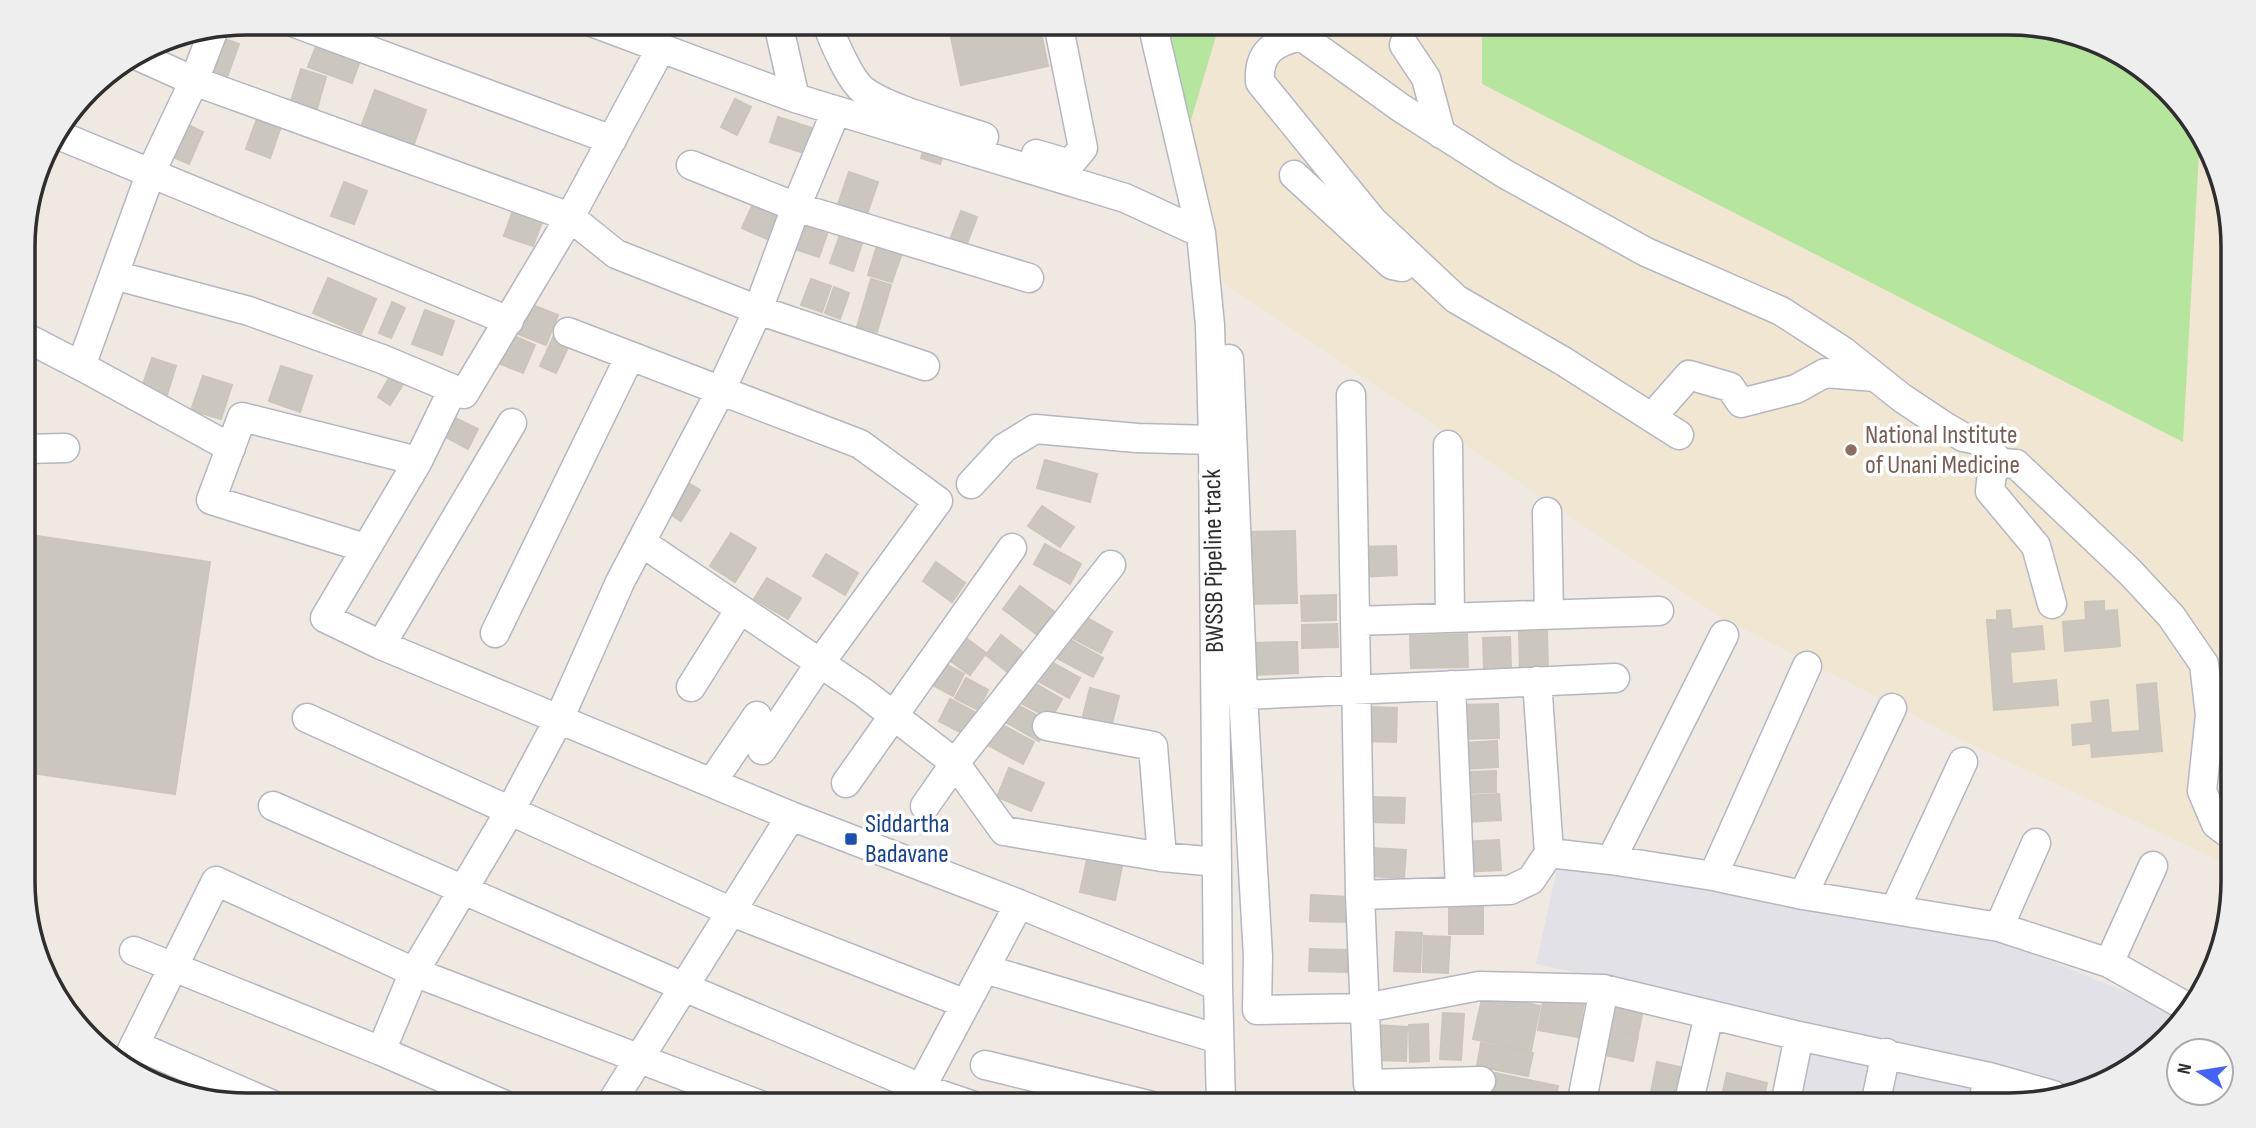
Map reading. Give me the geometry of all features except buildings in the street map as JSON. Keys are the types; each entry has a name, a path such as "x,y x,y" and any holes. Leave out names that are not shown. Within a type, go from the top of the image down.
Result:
{"street":[{"path":"327,35 611,140"},
{"path":"626,35 795,98 1125,198 1200,233"},
{"path":"781,35 795,98"},
{"path":"832,35 845,64 861,89 892,105 1070,164 1083,148 1060,35"},
{"name":"BWSSB Pipeline track","path":"1155,35 1200,233 1210,325 1219,1039 1217,1093"},
{"path":"1679,435 1563,361 1456,299 1373,221 1261,82 1262,60 1274,45 1301,36 1401,108 1505,174 1646,252 1781,311 1843,351 1941,424 1963,437 1978,440 2001,463 2016,464 2130,572 2171,616 2204,664 2210,715 2202,791 2216,824 2221,828"},
{"path":"81,366 151,172 194,81 210,38"},
{"path":"1404,45 1426,78 1441,134"},
{"path":"114,275 248,312 382,359 464,394 570,217 661,48"},
{"path":"148,60 194,81 570,217 616,254 758,310 925,366"},
{"path":"381,1051 414,972 510,811 559,719 620,582 721,390 758,310 796,207 836,111"},
{"path":"65,138 509,321"},
{"path":"691,166 796,207 1029,278"},
{"path":"1294,175 1392,265 1431,275"},
{"path":"568,332 860,444 939,501 820,663 762,751"},
{"path":"35,342 230,448"},
{"path":"495,633 630,356"},
{"path":"1229,359 1243,695 1258,956 1257,1010 1365,1008 1479,986 1604,989 1799,1036 1989,1077 2038,1091"},
{"path":"1652,417 1689,375 1730,387 1741,403 1796,389 1825,373 1875,377"},
{"path":"453,389 418,461 325,618 381,645 791,816 1019,904 1218,972 1258,956"},
{"path":"1351,395 1360,895 1368,1084 1481,1081"},
{"path":"365,548 211,500 242,417 418,461"},
{"path":"381,645 512,423"},
{"path":"971,484 1004,447 1035,429 1137,438 1213,440"},
{"path":"1448,444 1450,618"},
{"path":"35,449 65,448"},
{"path":"2001,463 1992,473 1990,491 2036,546 2052,604"},
{"path":"1547,512 1549,614"},
{"path":"641,542 820,663 955,763 1004,831 1162,857 1217,862"},
{"path":"846,783 1012,548"},
{"path":"926,806 955,763 1111,565"},
{"path":"691,687 740,609"},
{"path":"1355,621 1659,611"},
{"path":"1611,860 1724,635"},
{"path":"1713,876 1807,666"},
{"path":"1243,695 1615,678"},
{"path":"1360,895 1510,890 1531,880 1549,853 1537,681"},
{"path":"1451,685 1460,890"},
{"path":"1803,895 1892,708"},
{"path":"712,782 757,716"},
{"path":"307,718 732,912 966,1004"},
{"path":"1046,726 1153,746 1162,857"},
{"path":"1895,909 1963,762"},
{"path":"273,806 936,1093"},
{"path":"617,1093 791,816"},
{"path":"1999,927 2036,843"},
{"path":"1549,853 1713,876 1803,895 1999,927 2109,963 2181,1004"},
{"path":"2109,963 2153,866"},
{"path":"239,1093 130,1054 216,881 414,972 729,1093"},
{"path":"921,1088 1019,904"},
{"path":"134,951 174,965 477,1093"},
{"path":"985,969 1219,1039"},
{"path":"1583,1093 1604,989"},
{"path":"1691,1093 1709,1015"},
{"path":"1787,1093 1799,1036"},
{"path":"1878,1093 1886,1053"},
{"path":"985,1065 1100,1093"},
{"path":"1985,1093 1989,1077"}],"shaded area":[{"name":"National Institute of Unani Medicine","path":"1216,35 2009,35 2064,42 2090,51 2127,71 2168,107 2185,129 2210,179 2219,219 2221,861 1952,735 1717,615 1225,284 1182,150"},
{"path":"1558,864 1990,936 2175,1012 2149,1040 2127,1057 2077,1082 2051,1089 2023,1093 1780,1093 1793,1020 1536,964"}],"green space":[{"path":"1154,35 1216,35 1182,150"},
{"path":"1482,35 2009,35 2064,42 2103,57 2149,88 2185,129 2199,153 2183,442 1482,84"}],"place":[{"name":"National Institute of Unani Medicine","path":"1851,450"},
{"name":"Siddartha Badavane","path":"851,839"}]}
